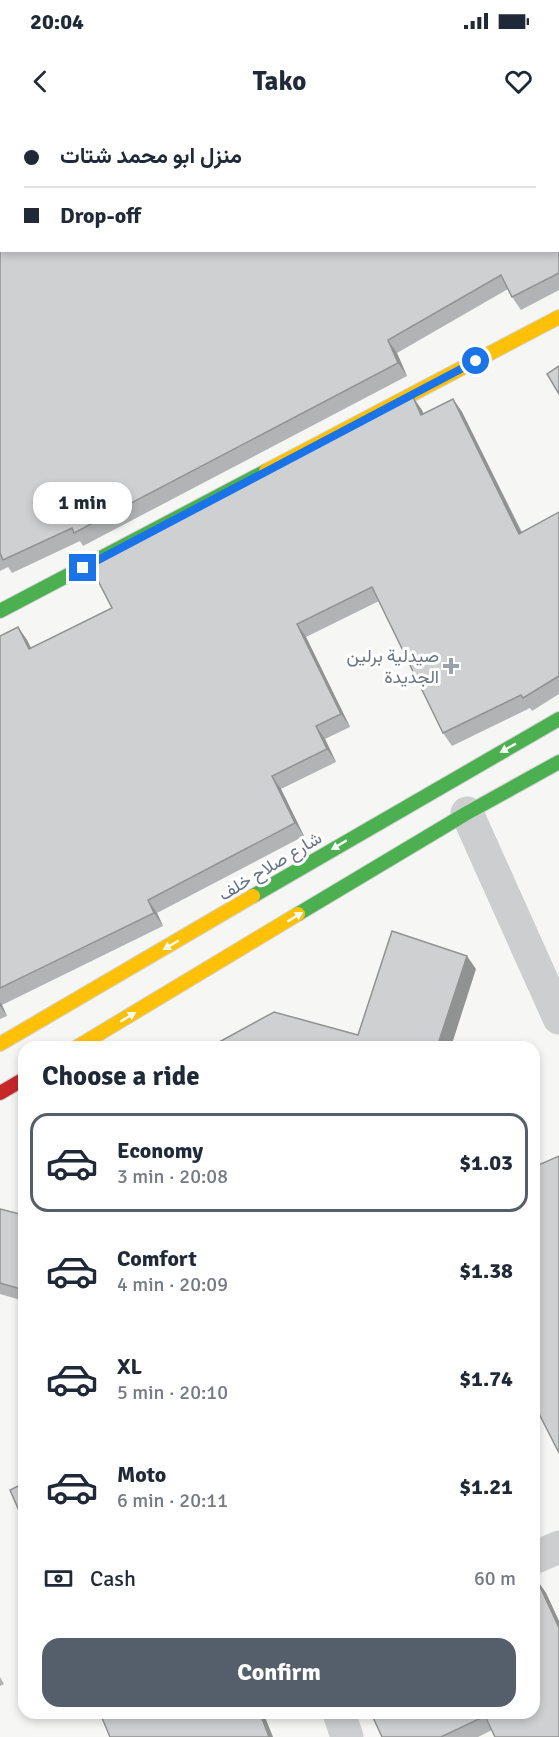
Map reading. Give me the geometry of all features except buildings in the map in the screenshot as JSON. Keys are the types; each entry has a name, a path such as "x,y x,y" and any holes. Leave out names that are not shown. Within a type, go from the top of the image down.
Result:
{"main road":[{"path":"0,611 559,317"},
{"name":"شارع صلاح خلف","path":"0,1044 238,906 400,808 559,719"},
{"path":"87,1041 468,813 559,762"},
{"path":"0,1093 18,1082"}],"street":[{"path":"468,813 559,1018"},
{"path":"540,1555 559,1547"},
{"path":"341,1719 347,1737"}],"traffic: fast":[{"path":"0,611 266,471"},
{"path":"253,896 559,719"},
{"path":"298,914 467,813 559,762"}],"traffic: slow":[{"path":"266,471 559,317"},
{"path":"0,1044 253,896"},
{"path":"87,1041 298,914"}],"traffic: jam":[{"path":"0,1093 18,1082"}],"place":[{"name":"صيدلية برلين الجديدة","path":"451,666"}],"route":[{"path":"83,568 476,361"}]}
